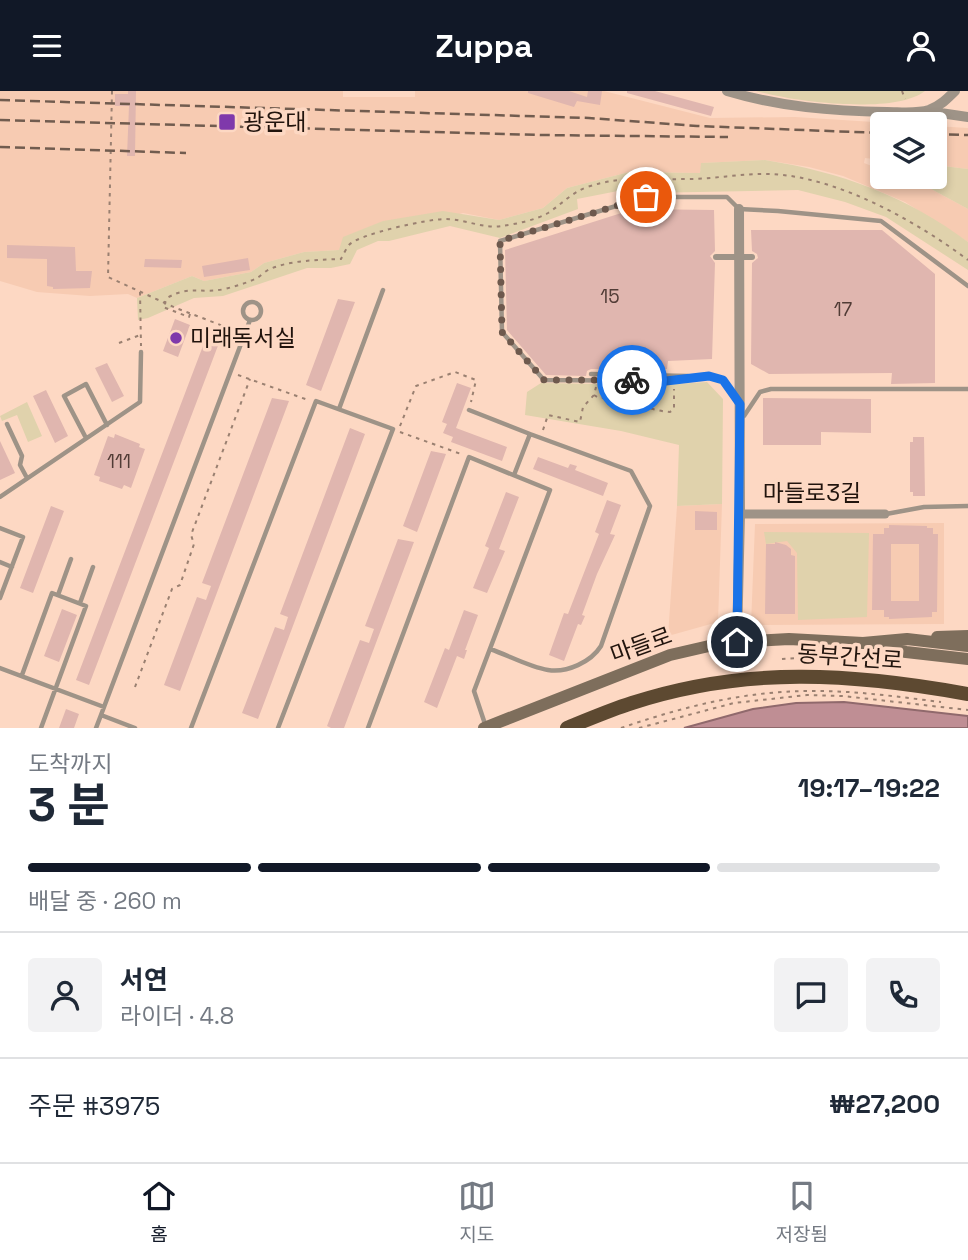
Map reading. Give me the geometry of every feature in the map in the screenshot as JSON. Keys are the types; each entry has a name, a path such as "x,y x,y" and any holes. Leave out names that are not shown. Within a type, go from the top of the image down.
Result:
{"highway":[{"name":"동부간선로","path":"567,728 653,697 738,679 812,675 913,684 968,694"},
{"path":"913,684 968,686"}],"main road":[{"path":"908,639 968,636"},
{"name":"마들로","path":"485,728 670,655 717,643 789,639 968,659"},
{"name":"마들로","path":"863,648 908,639 968,646"}],"street":[{"path":"727,91 756,100 819,110 927,111 968,117"},
{"path":"927,111 943,103 955,91"},
{"path":"739,209 740,515"},
{"path":"716,257 752,257"},
{"name":"마들로3길","path":"737,642 740,515 885,514"}],"lane":[{"path":"709,376 666,381 544,380 502,332 500,241 646,197 727,197 739,209 881,221 968,286"},
{"path":"339,409 383,290"},
{"path":"254,302 259,304 261,313 256,319 250,320 243,310 245,305 254,302"},
{"path":"96,728 250,320"},
{"path":"0,496 140,402 141,352"},
{"path":"591,374 709,376 723,380 740,404"},
{"path":"86,438 64,396 86,384 107,425"},
{"path":"740,423 749,405 760,392 771,389 968,389"},
{"path":"191,728 316,401 396,430 278,728"},
{"path":"469,410 631,471 650,506 601,646 594,658 569,669 548,670 490,649"},
{"path":"7,424 22,456 20,465 27,478"},
{"path":"514,475 530,434"},
{"path":"368,728 469,457 550,489 474,691 485,728"},
{"path":"885,514 924,507 968,506"},
{"path":"0,528 23,537 0,598"},
{"path":"58,595 71,559"},
{"path":"0,562 12,567"},
{"path":"80,603 93,567"},
{"path":"22,675 52,593 86,605 40,728"},
{"path":"0,668 104,707"},
{"path":"101,715 135,728"}],"path":[{"path":"111,91 113,100 108,277 244,334"},
{"path":"902,91 905,99"},
{"path":"139,291 141,352"},
{"path":"119,343 141,334"},
{"path":"230,372 315,403"},
{"path":"469,410 477,380 455,372 416,386 396,430 469,457"},
{"path":"135,687 172,589 180,585 194,544 191,535 250,379"},
{"path":"540,437 548,415 580,422 583,407 594,395 596,387"},
{"path":"594,395 599,398 616,397 670,412 674,408 673,387"},
{"path":"782,659 863,648"},
{"path":"621,728 703,704 737,697 788,692 848,692 968,705"},
{"path":"639,728 734,703 807,695 843,696 968,710"}],"shaded area":[{"path":"0,91 343,91 343,97 415,97 415,91 604,91 710,118 795,117 870,122 870,159 865,158 864,163 870,165 870,187 843,176 809,167 765,160 702,163 700,173 629,172 567,188 543,208 499,220 463,213 339,250 304,252 264,263 251,272 204,281 192,276 137,298 128,294 90,296 37,292 0,281"},
{"path":"756,91 925,91 891,103 843,104 794,99"},
{"path":"947,127 968,128 968,169 947,166"},
{"path":"765,160 820,171 874,189 921,211 968,242 968,270 886,217 845,202 798,190 645,193 631,196 628,189 577,199 578,209 500,238 450,226 389,241 378,241 357,250 350,264 331,268 307,268 223,296 194,298 138,320 137,298 192,276 204,281 251,272 264,263 304,252 339,250 343,237 383,221 443,211 499,220 543,208 567,188 629,172 700,173 701,163"},
{"path":"947,166 968,169 968,209 931,189 947,189"},
{"path":"874,189 931,189 968,209 968,242 905,202"},
{"path":"707,382 723,399 722,504 677,506 679,445 621,431 525,415 527,392 541,383 661,385"},
{"path":"27,402 42,436 28,442 17,415 2,421 0,416"},
{"path":"722,504 718,622 668,636 677,506"},
{"path":"944,523 944,624 751,625 755,524"},
{"path":"764,532 869,533 867,617 798,620 797,553 787,541 766,544"},
{"path":"844,702 968,716 968,728 684,728 753,709 796,703"}],"building":[{"path":"128,91 136,91 135,156 127,156 129,106 115,106 115,94 128,94"},
{"path":"528,91 569,91 587,97 588,91 602,91 600,105 577,101 574,107"},
{"path":"627,91 655,91 714,107 711,116"},
{"path":"634,209 714,210 715,251 710,256 715,263 712,359 668,361 667,369 591,369 586,376 546,375 507,330 505,250"},
{"path":"751,230 882,230 935,274 935,383 891,384 892,373 769,374 751,364 752,263 758,258 752,251"},
{"path":"7,245 75,247 76,271 92,271 90,288 53,289 47,286 47,259 7,258"},
{"path":"248,258 250,270 204,277 202,266"},
{"path":"145,259 182,260 181,268 144,267"},
{"path":"338,299 355,302 321,391 306,385"},
{"name":"미래독서실","path":"175,319 190,325 178,357 163,351"},
{"path":"206,338 219,343 89,685 76,680"},
{"path":"107,363 124,396 112,402 95,368"},
{"path":"457,383 471,388 456,428 507,447 502,461 451,442 453,437 443,433 447,424 442,422"},
{"path":"46,390 68,436 55,443 33,396"},
{"path":"272,398 289,401 180,691 164,685 197,597 206,600 211,586 202,583"},
{"path":"763,398 871,399 871,433 821,432 821,445 763,445"},
{"path":"350,428 365,434 258,719 242,713 275,627 284,630 288,617 280,614"},
{"path":"115,434 140,444 139,447 145,449 131,488 124,485 122,489 99,481 100,477 94,475 108,436 114,438"},
{"path":"913,437 924,437 925,496 913,496 913,492 910,492 910,442 913,442"},
{"path":"0,441 15,473 0,480"},
{"path":"431,451 446,454 417,532 403,526"},
{"path":"538,457 568,468 570,464 577,466 575,470 608,483 603,496 533,469"},
{"path":"506,492 519,497 499,549 505,551 487,593 473,588 489,548 485,546"},
{"path":"607,500 621,505 610,534 615,535 597,574 582,615 585,616 581,625 578,624 564,661 549,655 564,613 568,614 599,534 595,532"},
{"path":"51,506 64,511 33,593 20,588"},
{"path":"695,511 717,512 717,530 695,530"},
{"path":"889,525 927,526 933,528 933,534 938,534 937,612 932,612 932,617 889,619 884,617 884,610 872,610 873,534 884,534 884,528 889,528","holes":["891,544 919,544 919,601 891,601"]},
{"path":"398,539 414,542 344,728 331,728 327,726 360,640 369,643 374,629 365,626"},
{"path":"775,542 786,545 791,549 791,555 795,556 795,614 765,614 766,544"},
{"path":"62,609 77,615 59,662 44,656"},
{"path":"464,610 478,615 464,659 457,656 437,708 424,702 445,648 449,650"},
{"path":"66,709 79,714 74,728 59,728"}],"railway":[{"path":"0,100 589,118 697,126 870,133"},
{"path":"0,120 540,135 728,137"},
{"path":"947,134 968,135"},
{"path":"0,147 186,153"}],"way so far":[{"path":"632,380 544,380 502,332 500,241 646,197"}],"place":[{"name":"광운대","path":"227,122"},
{"name":"미래독서실","path":"176,338"}],"route":[{"path":"632,380 666,381 709,376 723,380 740,404 737,642"}]}
